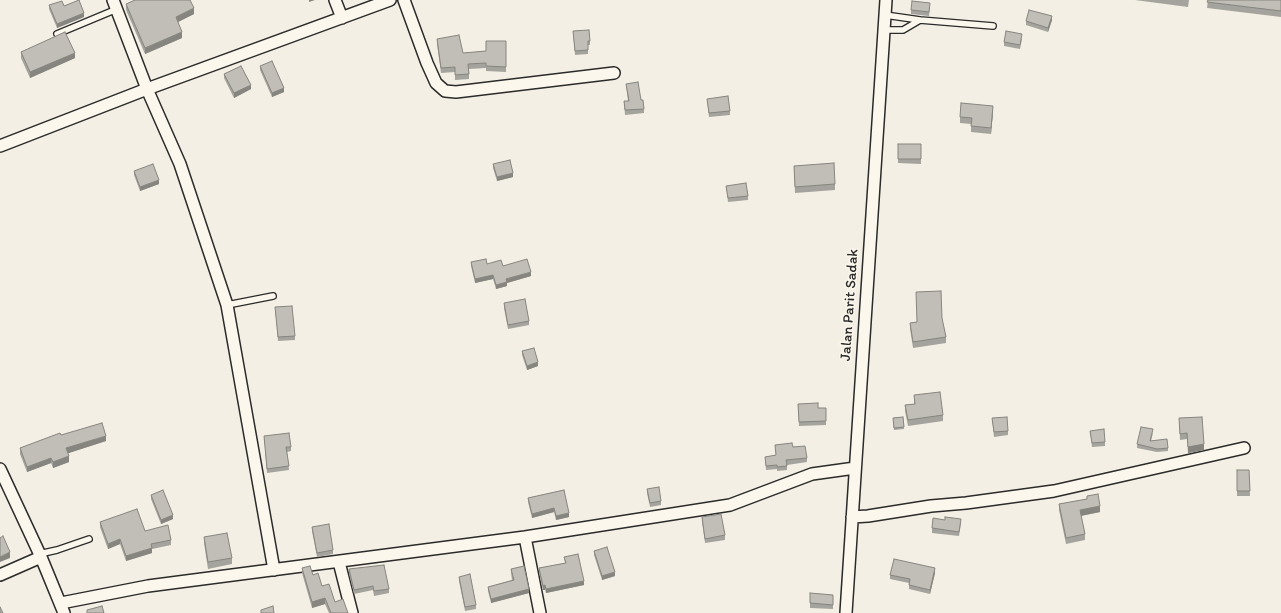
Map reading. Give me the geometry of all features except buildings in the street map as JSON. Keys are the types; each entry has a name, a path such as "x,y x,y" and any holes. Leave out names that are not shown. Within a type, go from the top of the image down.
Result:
{"street":[{"path":"336,0 342,18"},
{"path":"0,146 147,89 390,0"},
{"path":"404,0 427,63 436,83 445,91 456,92 614,74"},
{"name":"Jalan Parit Sadak","path":"846,613 860,517 855,468 886,0"},
{"path":"115,5 147,89 180,164 227,304 274,570"},
{"path":"860,517 931,506 966,504 1054,491 1244,448"},
{"path":"0,469 40,555 62,608 148,586 525,538 730,506 812,474 855,468"},
{"path":"525,538 540,613"},
{"path":"0,575 40,555"},
{"path":"339,562 352,613"}],"lane":[{"path":"57,34 115,5"},
{"path":"885,15 920,20 993,26"},
{"path":"884,30 903,30 920,20"},
{"path":"227,304 273,296"},
{"path":"40,555 88,539"}]}
